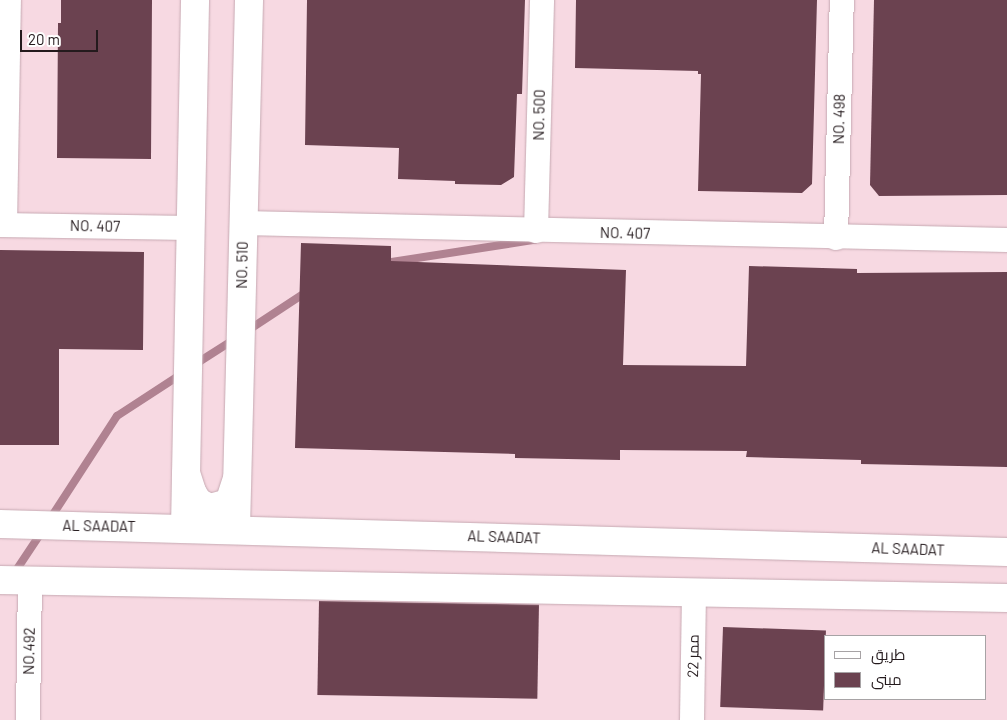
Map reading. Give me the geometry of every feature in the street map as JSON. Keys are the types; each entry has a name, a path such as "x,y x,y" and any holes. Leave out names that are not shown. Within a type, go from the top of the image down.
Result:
{"street":[{"path":"3,225 9,0"},
{"path":"185,528 195,0"},
{"name":"NO. 510","path":"236,530 249,0"},
{"name":"NO. 500","path":"536,231 542,0"},
{"name":"NO. 498","path":"836,238 842,0"},
{"name":"NO. 407","path":"243,222 536,231 1007,240"},
{"name":"NO. 407","path":"3,225 190,228"},
{"path":"186,472 198,502 210,508 229,503 237,479"},
{"name":"AL SAADAT","path":"0,524 1007,552"},
{"path":"0,580 1007,598"},
{"name":"NO.492","path":"28,720 30,581"},
{"name":"ممر 22","path":"692,720 694,592"}],"building":[{"path":"61,0 152,0 151,159 57,158 58,23 61,23"},
{"path":"307,0 525,0 522,94 517,94 514,177 501,185 455,184 455,181 398,179 399,148 305,145"},
{"path":"576,0 817,0 812,184 802,193 698,191 701,74 698,74 698,71 575,68"},
{"path":"874,0 1007,0 1007,195 879,196 870,185"},
{"path":"301,243 391,246 391,261 626,270 623,365 746,366 749,266 857,269 857,273 1007,272 1007,467 861,464 861,460 746,457 747,451 620,450 620,460 515,458 515,454 295,448"},
{"path":"0,250 144,252 143,350 59,349 59,445 0,445"},
{"path":"319,601 539,605 537,699 317,695"},
{"path":"723,627 826,631 826,635 824,635 823,711 720,707"}],"waterway":[{"path":"385,263 534,240"},
{"path":"247,331 308,291"},
{"path":"194,365 235,339"},
{"path":"50,519 117,416 183,373"},
{"path":"13,575 43,530"}]}
